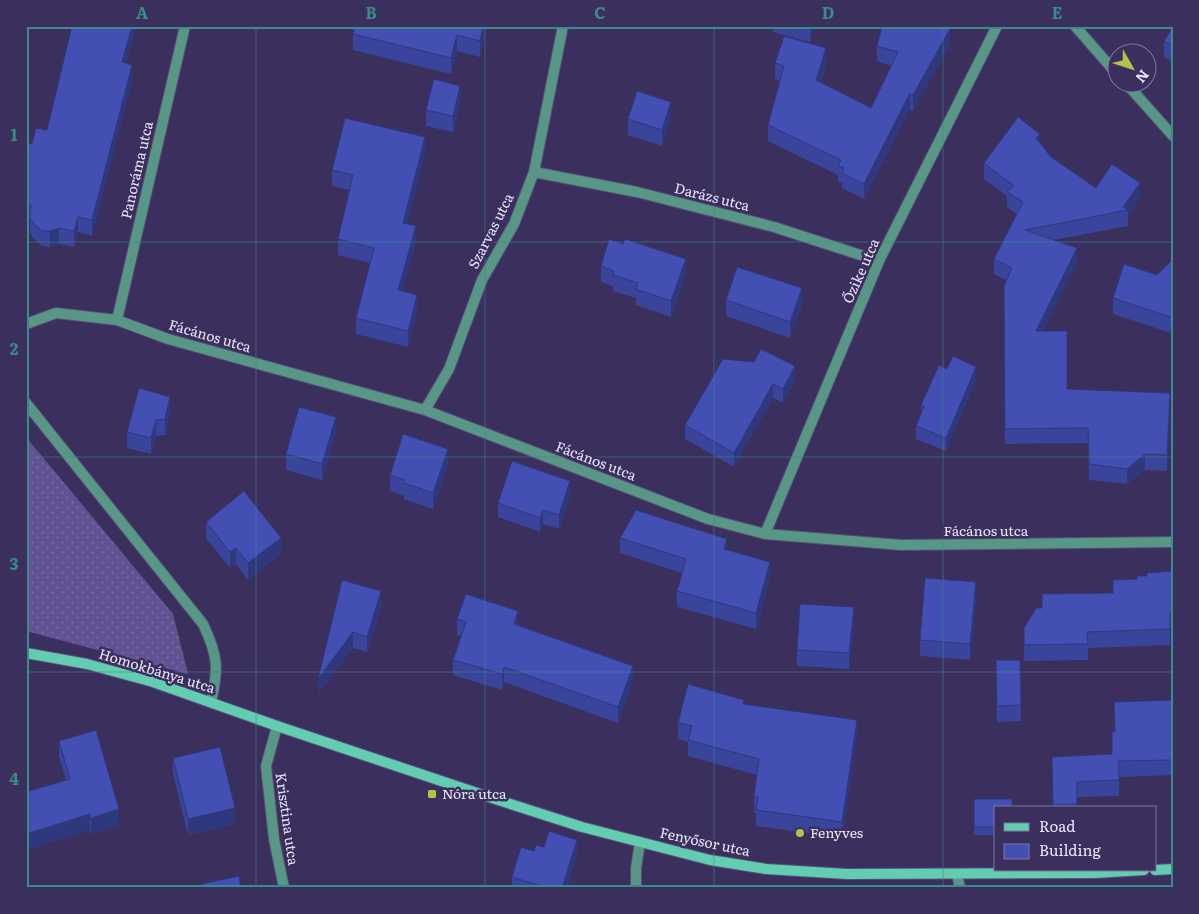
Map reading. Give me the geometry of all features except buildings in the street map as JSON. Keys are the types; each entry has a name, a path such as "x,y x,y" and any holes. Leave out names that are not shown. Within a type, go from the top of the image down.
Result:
{"street":[{"name":"Panoráma utca","path":"117,320 185,26"},
{"name":"Szarvas utca","path":"426,410 449,369 482,280 514,224 534,172 563,26"},
{"name":"Őzike utca","path":"765,534 879,260 998,26"},
{"path":"1075,26 1106,62"},
{"path":"1134,92 1173,136"},
{"name":"Darázs utca","path":"534,172 637,192 774,227 879,260"},
{"name":"Fácános utca","path":"26,324 56,313 117,320 168,339 426,410 708,519 765,534 901,544 1173,542"},
{"path":"26,403 203,624 213,644 218,672 211,702"},
{"name":"Homokbánya utca","path":"26,653 87,664 153,682 277,726"},
{"name":"Fenyősor utca","path":"277,726 492,798 640,842 710,860 766,869 847,874 1050,872"},
{"name":"Krisztina utca","path":"277,726 266,766 274,839 284,888"},
{"path":"636,888 636,868 640,842"},
{"path":"1156,870 1173,869"},
{"path":"957,874 960,888"}],"shaded area":[{"path":"26,437 173,614 188,674 26,631"}],"place":[{"name":"Nóra utca","path":"432,794"},
{"name":"Fenyves","path":"800,833"}]}
